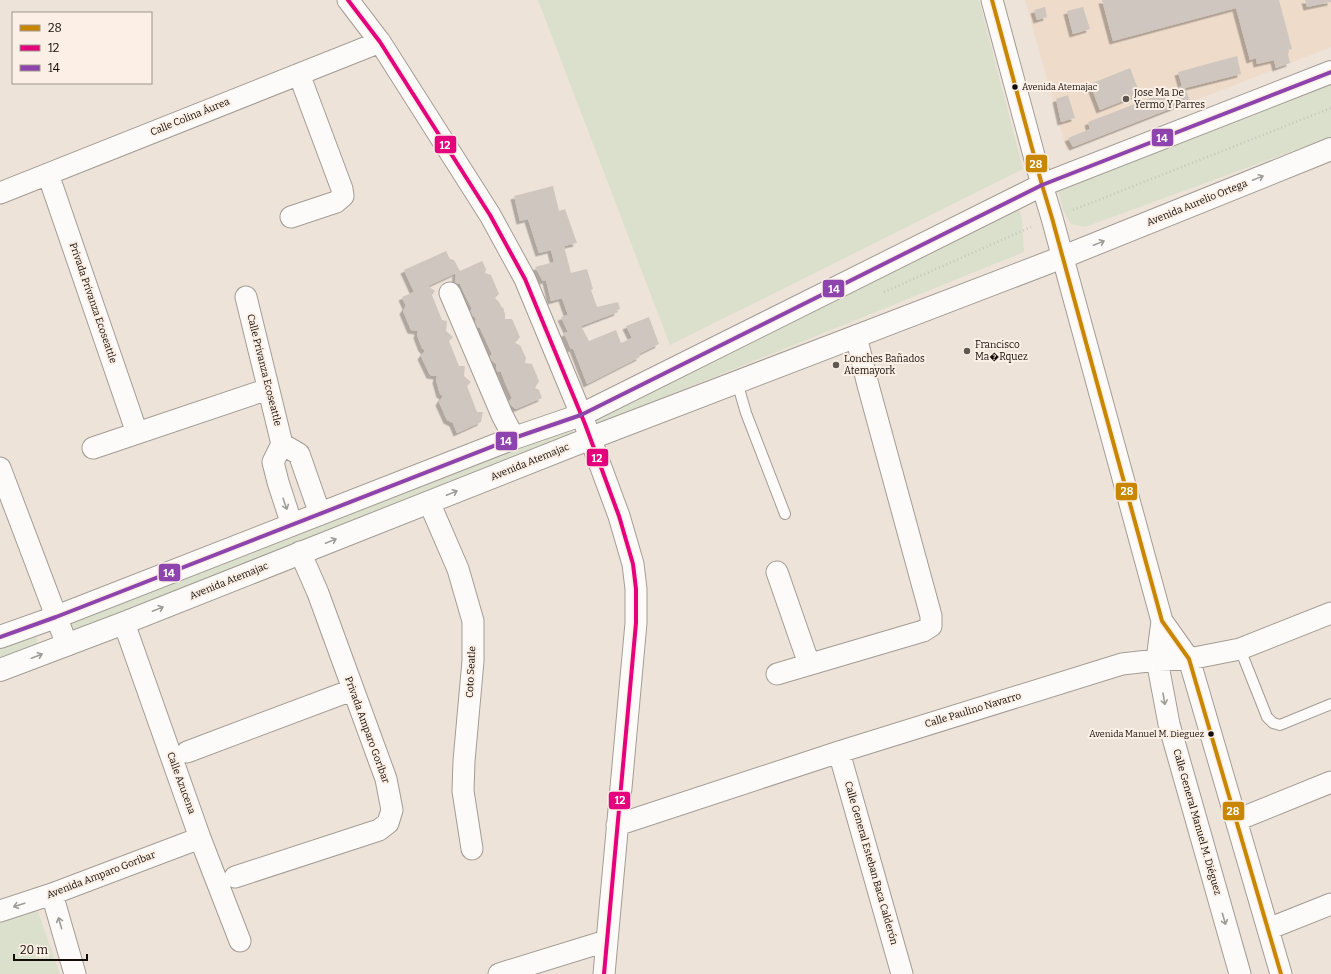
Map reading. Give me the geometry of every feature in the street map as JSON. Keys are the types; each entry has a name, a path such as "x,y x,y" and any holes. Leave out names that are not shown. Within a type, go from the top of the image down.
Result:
{"main road":[{"path":"0,637 56,617 514,438 582,414 1042,185 1331,72"},
{"name":"Avenida Aurelio Ortega","path":"1062,257 1331,149"},
{"name":"Avenida Atemajac","path":"0,670 124,623 591,438 1062,257"}],"street":[{"path":"348,0 380,42 490,215 522,273 582,414 633,564 636,589 636,623 604,974"},
{"name":"Calle General Manuel M. Diéguez","path":"992,0 1162,621 1189,659 1281,974"},
{"name":"Calle Colina Áurea","path":"0,193 380,42"},
{"path":"291,217 336,202 342,196 342,189 299,74"},
{"name":"Privada Privanza Ecoseattle","path":"48,174 137,433"},
{"path":"450,293 502,415 514,438"},
{"name":"Calle Privanza Ecoseattle","path":"246,297 282,444"},
{"path":"777,674 923,631 931,626 931,616 856,336"},
{"path":"93,448 268,389"},
{"path":"292,525 273,462 282,444 299,454 320,514"},
{"path":"0,468 67,645"},
{"name":"Coto Seatle","path":"429,502 458,569 473,621 473,661 464,761 463,791 472,849"},
{"name":"Privada Amparo Goribar","path":"235,877 380,830 388,823 392,810 386,780 318,593 300,552"},
{"path":"777,572 809,664"},
{"name":"Calle Paulino Navarro","path":"617,826 839,752 1122,664 1157,660 1189,659 1240,649 1331,613"},
{"name":"Calle General Manuel M. Diéguez","path":"1162,621 1157,660 1169,724 1240,974"},
{"name":"Calle Azucena","path":"124,623 200,838 240,941"},
{"path":"188,752 352,690"},
{"name":"Calle General Esteban Baca Calderón","path":"839,752 902,974"},
{"path":"1236,820 1331,782"},
{"name":"Avenida Amparo Goribar","path":"0,911 52,894 200,838"},
{"path":"52,894 75,974"},
{"path":"1268,929 1331,904"},
{"path":"499,974 606,941"}],"lane":[{"path":"737,382 746,413 785,514"},
{"path":"1240,649 1267,717 1273,723 1280,725 1331,704"}],"shaded area":[{"name":"Jose Ma De Yermo Y Parres","path":"1025,0 1331,0 1331,47 1067,151"}],"green space":[{"path":"538,0 979,0 1023,169 670,345"},
{"path":"1331,75 1331,137 1085,227 1071,224 1063,210 1057,186"},
{"path":"1010,204 1019,209 1022,220 1024,252 600,423 589,418"},
{"path":"574,426 570,439 74,633 65,626 68,615"},
{"path":"26,629 37,637 36,650 0,662 0,639"},
{"path":"37,909 60,974 0,974 0,923"}],"building":[{"path":"1102,0 1279,0 1292,49 1287,50 1290,63 1276,68 1274,60 1257,64 1256,58 1250,60 1236,8 1113,41"},
{"path":"1305,0 1331,0 1331,2 1307,7"},
{"path":"1045,7 1047,17 1037,20 1034,10"},
{"path":"1083,7 1090,29 1073,34 1067,11"},
{"path":"1237,56 1241,74 1185,88 1190,101 1073,147 1068,138 1090,129 1088,122 1182,86 1178,72"},
{"path":"1130,68 1140,94 1100,110 1090,84"},
{"path":"1068,95 1075,118 1061,122 1056,99"},
{"path":"553,186 559,211 565,209 577,243 564,246 571,273 587,269 593,289 591,290 597,307 618,302 620,309 617,310 618,312 581,326 589,341 616,330 621,343 632,338 626,326 649,317 659,344 639,354 640,357 587,384 573,348 571,349 564,333 568,332 561,317 568,315 562,298 551,301 546,280 543,281 535,267 554,262 551,250 539,253 528,219 520,221 514,196"},
{"path":"446,251 450,259 454,260 460,271 482,261 486,269 485,273 491,275 499,294 495,298 502,308 503,307 505,319 512,319 520,337 515,343 520,345 526,358 525,363 532,364 539,381 535,388 539,390 542,398 516,409 508,403 512,398 501,372 497,371 496,364 489,358 492,354 480,328 475,327 476,318 469,313 472,309 460,284 455,283 456,273 428,286 435,291 432,295 442,320 447,321 446,331 453,337 449,341 459,366 465,366 464,376 471,382 467,386 477,412 483,412 481,422 457,433 453,423 447,420 439,402 443,396 440,394 436,380 437,376 430,375 421,356 425,351 422,348 417,335 418,331 411,330 403,311 406,306 402,297 414,292 404,270"}],"transit line":[{"name":"12","path":"348,0 380,42 490,215 525,279 585,424 619,516 633,564 636,589 636,623 604,974"},
{"name":"28","path":"992,0 1162,621 1189,659 1281,974"},
{"name":"14","path":"0,637 56,617 514,438 581,415 1042,185 1331,72"}],"place":[{"name":"Avenida Atemajac","path":"1015,87"},
{"name":"Jose Ma De Yermo Y Parres","path":"1126,99"},
{"name":"Francisco Ma�Rquez","path":"967,351"},
{"name":"Lonches Bañados Atemayork","path":"836,365"},
{"name":"Avenida Manuel M. Dieguez","path":"1211,734"}]}
